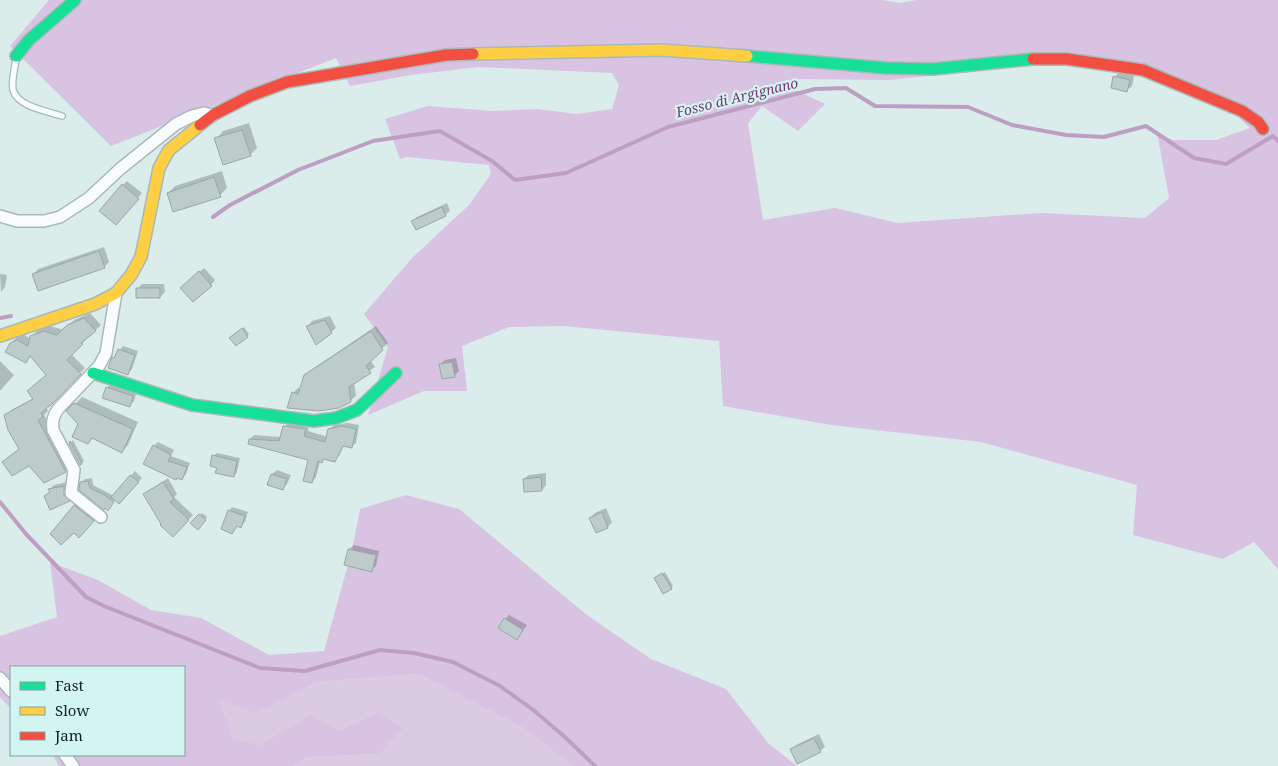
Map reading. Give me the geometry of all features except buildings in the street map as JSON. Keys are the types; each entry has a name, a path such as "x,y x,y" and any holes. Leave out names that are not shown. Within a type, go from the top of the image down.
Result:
{"street":[{"path":"16,56 29,40 75,0"},
{"path":"0,336 95,304 116,293 131,275 141,257 159,168 170,150 186,135 213,115 250,96 287,82 446,54 662,50 933,69 1027,59 1067,59 1143,70 1242,111 1254,119 1262,129"},
{"path":"0,216 17,221 44,221 60,217 89,198 120,169 176,124 192,116 213,115"},
{"path":"101,517 71,492 74,470 53,430 52,423 53,416 58,409 97,369 106,353 116,293"},
{"path":"93,373 192,405 314,421 350,415 396,373"},
{"path":"0,678 10,690"}],"lane":[{"path":"16,56 13,89 17,98 26,104 62,116"}],"shaded area":[{"path":"49,0 883,0 899,3 917,0 1278,0 1278,569 1254,542 1223,559 1133,535 1137,485 981,442 831,425 723,406 719,341 563,326 509,327 462,346 467,391 424,391 368,415 388,347 364,314 412,258 469,205 491,174 489,165 407,157 400,159 385,119 428,106 493,111 537,109 577,114 612,109 619,85 612,73 478,67 411,75 350,86 336,58 111,146 10,46","holes":["1027,62 1130,73 1232,111 1250,128 1216,140 1172,140 1157,132 1169,198 1145,218 1040,213 898,223 835,208 763,220 748,123 762,106 798,131 825,104 791,88 793,79 889,80 968,72"]},
{"path":"406,495 459,509 587,615 651,659 726,689 768,743 797,766 572,766 522,727 418,674 317,682 256,713 220,700 233,739 260,745 310,714 339,730 377,713 403,728 379,754 308,757 294,766 59,766 54,756 185,756 185,666 10,666 10,708 0,697 0,636 57,617 50,562 98,580 151,610 201,618 269,655 324,651 352,550 360,509"},
{"path":"418,674 522,727 572,766 294,766 308,757 379,754 377,713 339,730 310,714 260,745 233,740 220,699 256,712 317,682"}],"waterway":[{"name":"Fosso di Argignano","path":"213,217 230,205 298,170 373,141 440,131 492,161 515,180 566,173 668,127 815,89 846,88 875,106 968,107 1012,125 1066,135 1104,137 1146,126 1194,158 1226,164 1273,136 1278,141"},
{"name":"Fosso di Argignano","path":"0,318 11,316"},
{"path":"0,502 26,534 86,597 104,606 260,668 305,671 380,650 414,653 453,662 500,686 532,709 595,766"}],"traffic: fast":[{"path":"16,56 29,40 75,0"},
{"path":"747,56 886,68 933,69 1033,59"},
{"path":"93,373 192,405 314,421 336,418 357,410 396,373"}],"traffic: slow":[{"path":"473,54 662,50 747,56"},
{"path":"0,336 95,304 116,293 131,275 141,257 159,168 169,150 200,125"}],"traffic: jam":[{"path":"200,125 213,115 250,96 287,82 446,55 473,54"},
{"path":"1033,59 1067,59 1143,70 1242,111 1258,122 1263,129"}]}
